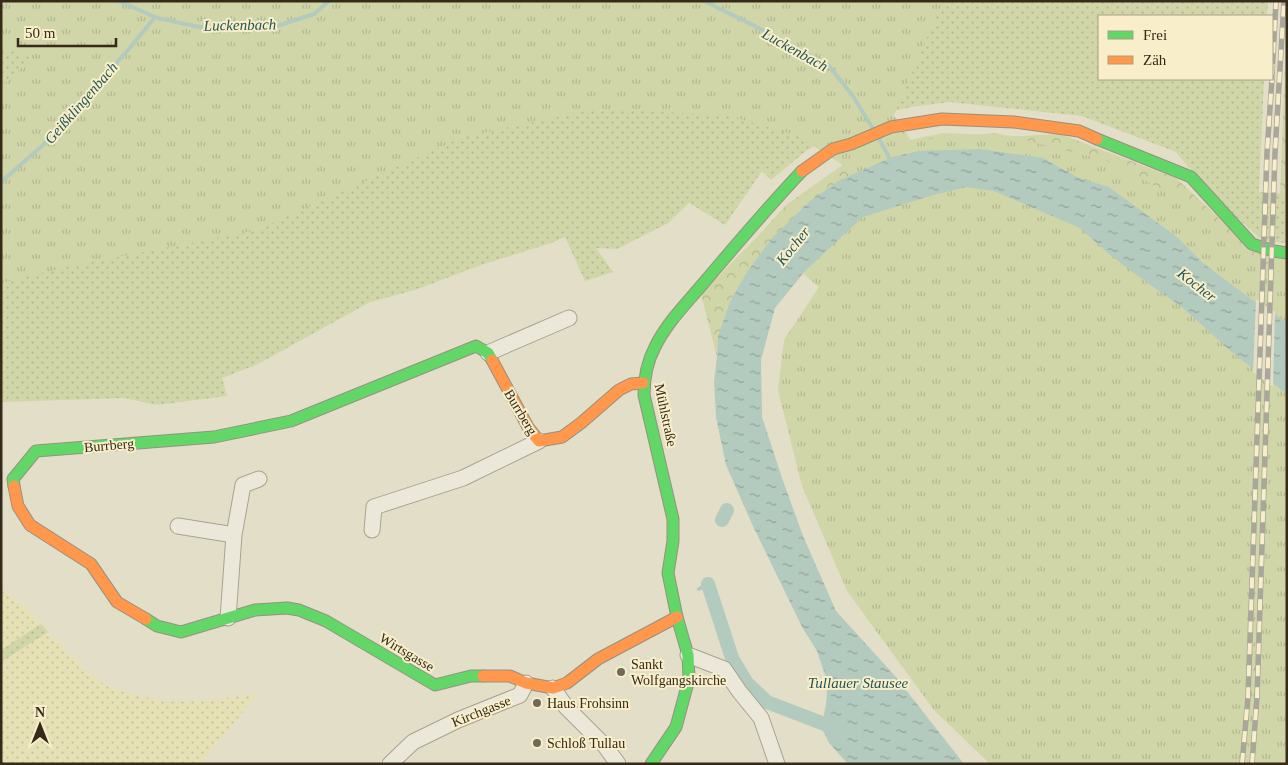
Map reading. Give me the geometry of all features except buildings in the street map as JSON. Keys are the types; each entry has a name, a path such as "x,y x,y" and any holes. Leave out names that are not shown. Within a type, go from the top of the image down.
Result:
{"street":[{"name":"Mühlstraße","path":"651,764 676,727 689,680 688,654 677,617 668,573 674,519 644,395 643,383 651,353 663,332 755,221 802,171 833,149 906,124 942,119 1014,122 1079,131 1191,177 1252,244 1287,253"},
{"path":"488,353 569,318"},
{"name":"Burrberg","path":"308,613 287,608 256,610 182,632 157,626 117,602 91,564 30,525 18,506 13,479 36,451 214,437 292,421 476,346 488,353 528,427 539,441 562,436 581,423 619,390 631,384 643,383"},
{"path":"372,530 374,507 463,478 539,441"},
{"path":"228,618 234,535 243,485 260,479"},
{"path":"178,526 234,535"},
{"name":"Wirtsgasse","path":"308,613 326,621 435,685 471,676 510,676 526,683"},
{"path":"526,683 553,688 567,682 598,659 677,617"},
{"path":"688,654 724,669 761,718 777,764"},
{"name":"Kirchgasse","path":"390,764 413,742 458,720 520,695 526,683"},
{"path":"553,688 566,707 605,746 618,764"}],"shaded area":[{"path":"1,588 41,624 1,650"},
{"path":"48,632 92,676 109,687 127,693 170,702 209,700 249,695 260,691 200,764 1,764 1,662"}],"green space":[{"path":"1,1 1268,1 1267,15 1098,15 1098,80 1264,80 1259,192 1287,194 1287,243 1262,240 1209,192 1176,152 1082,116 950,102 911,107 868,117 807,150 771,180 762,171 725,225 689,203 668,223 617,249 596,248 613,272 585,281 565,237 481,265 415,290 370,302 258,364 222,378 227,396 157,405 125,398 1,402"},
{"path":"1,1 943,1 894,115 911,141 995,133 1105,160 1173,195 1231,249 1287,275 1287,764 990,764 934,710 847,591 802,486 778,390 784,340 819,287 786,259 869,182 798,136 727,115 596,109 463,137 257,230 62,268 1,283 1,87 32,58 1,47"},
{"path":"1287,10 1287,194 1280,194"},
{"path":"943,133 1020,136 1060,134 1176,178 1252,249 1287,258 1287,322 919,151 718,336 717,357 701,294 786,205 855,156 891,144"},
{"path":"41,624 48,632 1,662 1,650"}],"water":[{"name":"Tullauer Stausee","path":"980,149 1043,158 1079,178 1109,187 1177,237 1203,263 1251,299 1287,322 1287,394 1234,354 1183,308 1109,254 1080,228 994,191 966,187 863,217 805,271 775,308 761,360 762,417 803,536 836,611 895,676 964,764 848,764 829,743 822,729 827,693 826,678 817,651 802,627 752,524 726,465 716,417 714,381 718,336 730,302 747,272 772,238 810,201 840,180 892,157 919,151"}],"pier":[{"path":"1256,299 1275,312 1273,387 1253,372"}],"waterway":[{"name":"Luckenbach","path":"119,1 157,18 209,29 274,27 314,14 329,1"},
{"name":"Luckenbach","path":"704,1 829,66 853,96 873,129"},
{"name":"Geißklingenbach","path":"1,182 51,138 155,17"},
{"name":"Luckenbach","path":"879,139 889,157 889,162"},
{"path":"722,520 727,510"},
{"path":"699,589 708,584"},
{"path":"708,584 732,658 747,683 767,702 840,730"}],"railway":[{"path":"1273,56 1276,1"},
{"path":"1252,764 1257,697 1275,153 1284,1"},
{"path":"1242,764 1248,697 1267,152 1272,80"}],"traffic: fast":[{"path":"1097,139 1191,177 1252,244 1287,253"},
{"path":"651,764 676,727 689,679 688,655 677,617 668,573 673,541 673,519 644,395 648,364 659,339 676,315 802,171"},
{"path":"14,486 13,479 36,451 214,437 291,421 476,346 488,353 492,360"},
{"path":"146,619 157,626 181,632 255,610 287,608 299,610 326,621 435,685 471,676 483,676"}],"traffic: slow":[{"path":"802,171 833,149 851,144 891,127 942,119 1014,122 1079,131 1097,139"},
{"path":"492,360 528,427 539,441 562,437 619,390 631,384 643,383"},
{"path":"14,486 18,506 30,525 91,564 117,602 146,619"},
{"path":"483,676 510,676 526,683 553,688 567,683 598,659 677,617"}],"place":[{"name":"Sankt Wolfgangskirche","path":"621,672"},
{"name":"Haus Frohsinn","path":"537,703"},
{"name":"Schloß Tullau","path":"537,743"}],"water label":[{"name":"Kocher","path":"793,246"},
{"name":"Kocher","path":"1197,285"}]}
